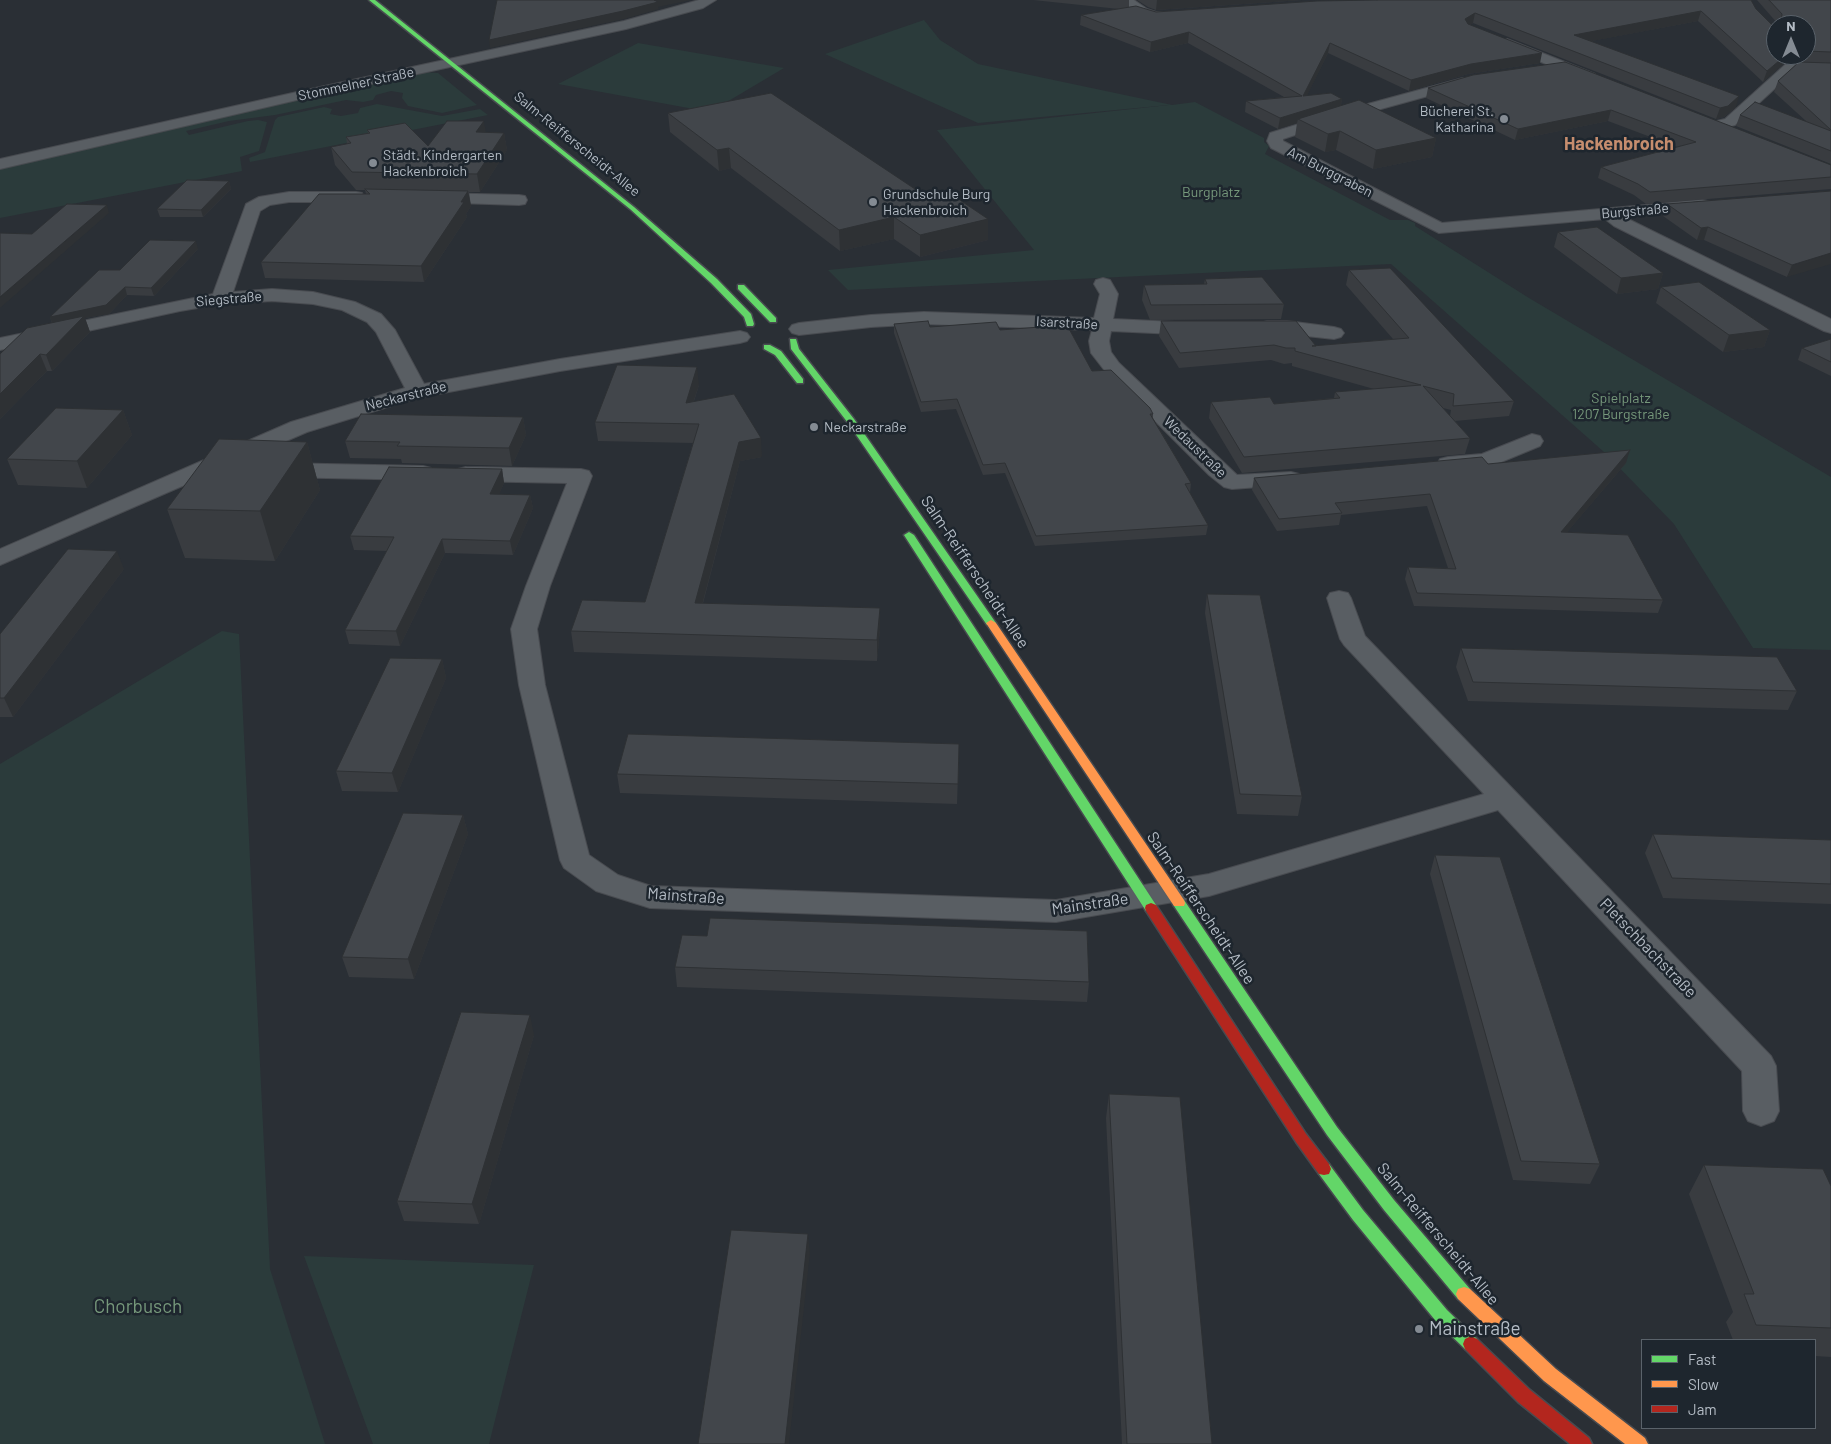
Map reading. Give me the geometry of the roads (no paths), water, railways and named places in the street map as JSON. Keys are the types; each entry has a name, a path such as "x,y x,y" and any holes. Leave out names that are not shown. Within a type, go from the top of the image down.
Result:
{"street":[{"name":"Salm-Reifferscheidt-Allee","path":"372,0 632,208 714,281 748,316 753,339 778,353 805,388"},
{"name":"Stommelner Straße","path":"0,164 451,63 474,63 698,6 710,0"},
{"path":"1126,0 1142,12 1155,16 1181,15"},
{"path":"1490,36 1607,83"},
{"path":"456,48 474,63"},
{"path":"1535,69 1562,66"},
{"path":"1741,136 1710,124 1730,122 1792,66 1811,67 1828,74"},
{"name":"Am Burggraben","path":"1439,228 1277,145 1275,141 1276,136 1478,79"},
{"name":"Salm-Reifferscheidt-Allee","path":"536,116 667,224"},
{"path":"221,298 252,208 257,204 289,196 368,197"},
{"path":"415,198 519,200"},
{"name":"Burgstraße","path":"1439,228 1715,204"},
{"path":"1608,213 1620,222 1831,327"},
{"name":"Salm-Reifferscheidt-Allee","path":"731,278 787,327 795,350 851,421 926,527 1157,894 1301,1138 1358,1215 1440,1314 1524,1396 1583,1444"},
{"name":"Wedaustraße","path":"1103,284 1109,294 1098,341 1101,353 1112,367 1217,470 1232,482 1315,476"},
{"name":"Siegstraße","path":"0,344 180,305 221,298 272,295 313,298 348,306 374,318 385,330 417,391"},
{"name":"Isarstraße","path":"787,327 924,318 1214,329"},
{"path":"787,327 786,344 753,339 787,327"},
{"path":"1250,328 1287,327 1334,333"},
{"name":"Neckarstraße","path":"0,558 315,421 417,391 560,365 753,339"},
{"path":"1429,466 1486,460 1532,441"},
{"name":"Mainstraße","path":"228,458 241,466 289,470 581,476 538,586 524,629 538,710 575,860 607,883 650,897 1056,911 1157,894"},
{"name":"Salm-Reifferscheidt-Allee","path":"901,523 1157,894 1389,1205 1467,1298 1550,1375 1639,1444"},
{"name":"Pletschbachstraße","path":"1339,598 1353,638 1759,1066 1761,1111"},
{"path":"1157,894 1209,885 1505,798"}],"place":[{"name":"Bücherei St. Katharina","path":"1504,119"},
{"name":"Städt. Kindergarten Hackenbroich","path":"373,163"},
{"name":"Grundschule Burg Hackenbroich","path":"873,202"},
{"name":"Neckarstraße","path":"814,427"},
{"name":"Mainstraße","path":"1419,1329"}],"district":[{"name":"Hackenbroich","path":"1619,144"}],"park label":[{"name":"Burgplatz","path":"1211,192"},
{"name":"Spielplatz 1207 Burgstraße","path":"1621,406"},
{"name":"Chorbusch","path":"138,1307"}]}
